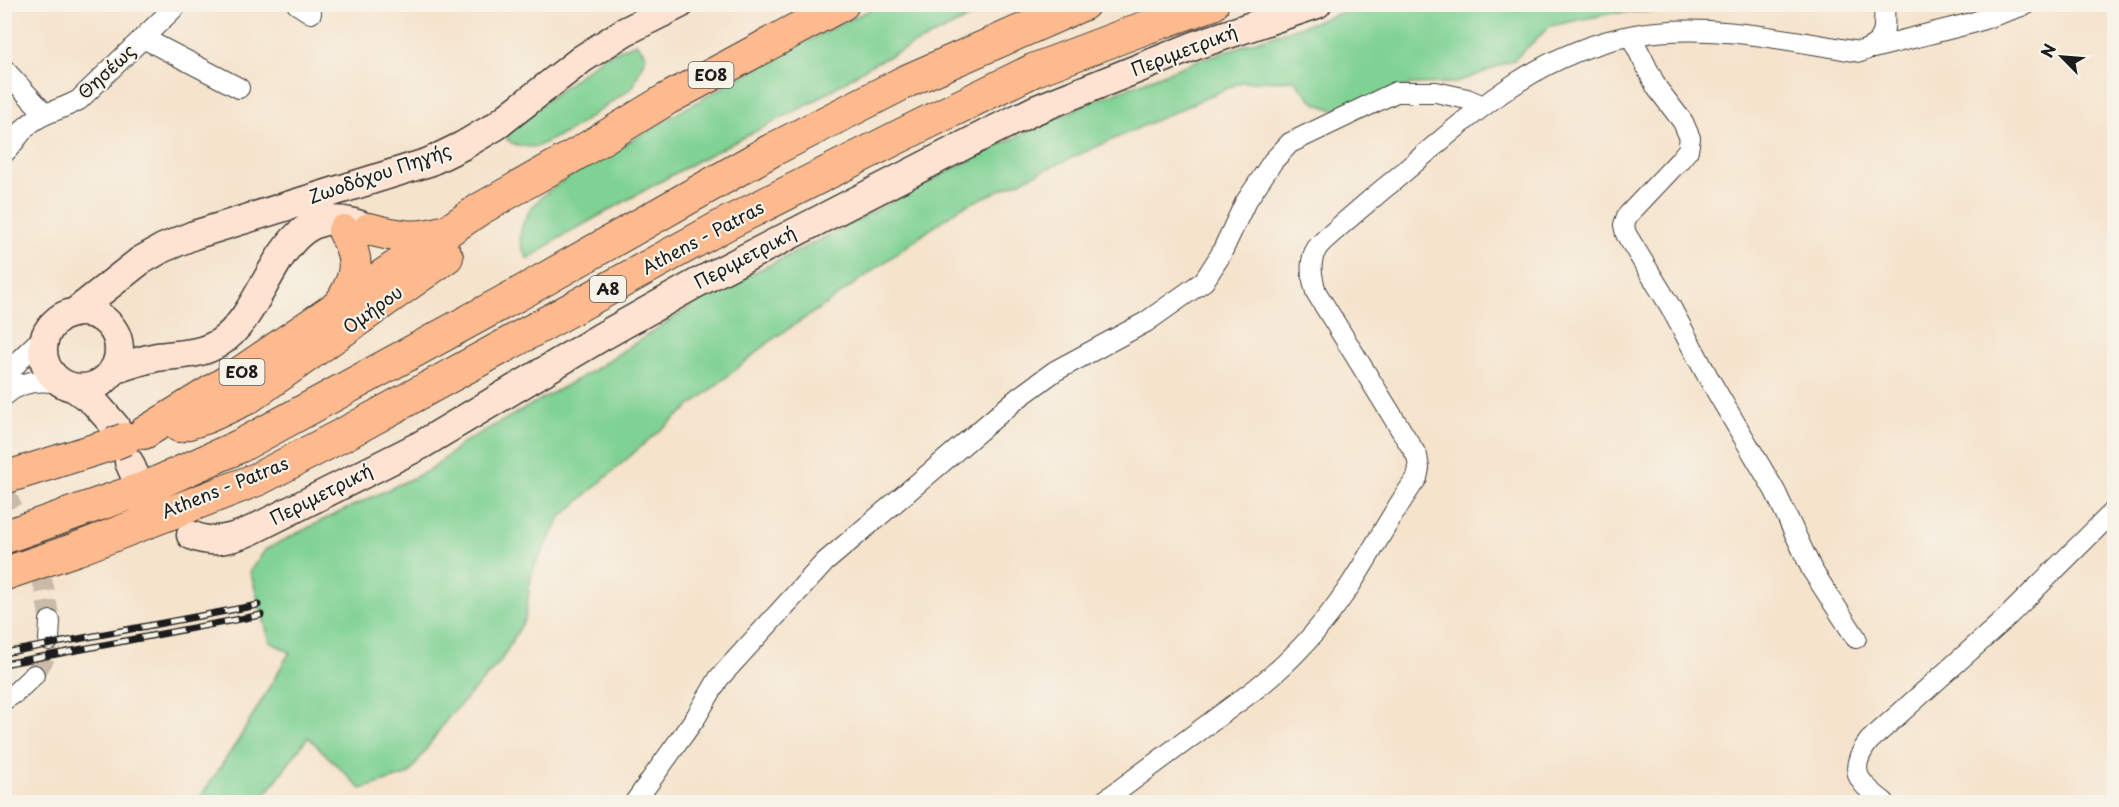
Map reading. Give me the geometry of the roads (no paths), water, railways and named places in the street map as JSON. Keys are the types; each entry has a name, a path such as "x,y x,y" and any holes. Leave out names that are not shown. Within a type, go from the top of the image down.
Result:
{"highway":[{"name":"Athens - Patras","path":"4,537 148,487 240,446 524,291 772,150 907,81 1083,4"},
{"name":"Athens - Patras","path":"4,574 77,549 258,478 360,426 724,225 916,128 1034,70 1212,4"}],"main road":[{"name":"Ομήρου","path":"4,478 130,452 238,404 272,383 395,280 449,230 480,209 667,99 843,4"},
{"name":"Ομήρου","path":"130,452 338,307 395,280 490,226 582,151"},
{"path":"338,307 354,278 356,263 347,227 412,238 449,230"}],"street":[{"name":"Θησέως","path":"4,153 26,127 45,114 65,108 80,100 178,4"},
{"name":"Ζωοδόχου Πηγής","path":"74,313 140,261 194,235 429,162 462,146 496,126 582,59 624,32 680,4"},
{"name":"Περιμετρική","path":"191,535 199,539 214,540 238,536 288,512 421,445 601,337 697,283 942,155 1035,110 1198,44 1317,4"},
{"path":"1872,48 1881,41 1885,26 1884,4"},
{"path":"1103,802 1274,675 1294,655 1349,587 1417,478 1418,456 1330,318 1316,292 1311,272 1316,249 1334,232 1483,106 1521,78 1578,50 1631,36 1698,30 1762,36 1860,52 1972,23 2027,4"},
{"path":"1631,36 1658,88 1683,122 1690,138 1688,150 1627,216 1624,225 1626,234 1670,306 1708,377 1775,491 1812,570 1856,638"},
{"path":"143,38 239,88"},
{"path":"4,69 45,114"},
{"path":"635,802 696,717 719,678 825,562 1018,398 1055,371 1146,322 1204,281 1220,256 1245,203 1273,161 1290,143 1396,92 1436,92 1467,99 1483,106"},
{"path":"4,396 28,382 48,380 68,385 90,386 110,373 141,361 207,350 222,342 245,315 286,247 311,225 347,227 380,235 387,244 395,280"},
{"path":"125,273 111,327 118,343 118,353 110,373 107,400 116,426 94,402 49,370 44,359 43,347 46,336 52,325 62,317 74,313 98,316 111,327 137,346 173,355"},
{"path":"4,381 14,365 46,336"},
{"path":"1884,802 1863,786 1858,776 1860,753 1869,741 2003,621 2115,511"},
{"path":"4,700 34,675"}],"tunnel":[{"path":"4,490 33,553 44,587 50,621"},
{"path":"34,675 44,659 49,640"}],"railway":[{"path":"4,653 258,605"},
{"path":"4,664 261,615"}]}
